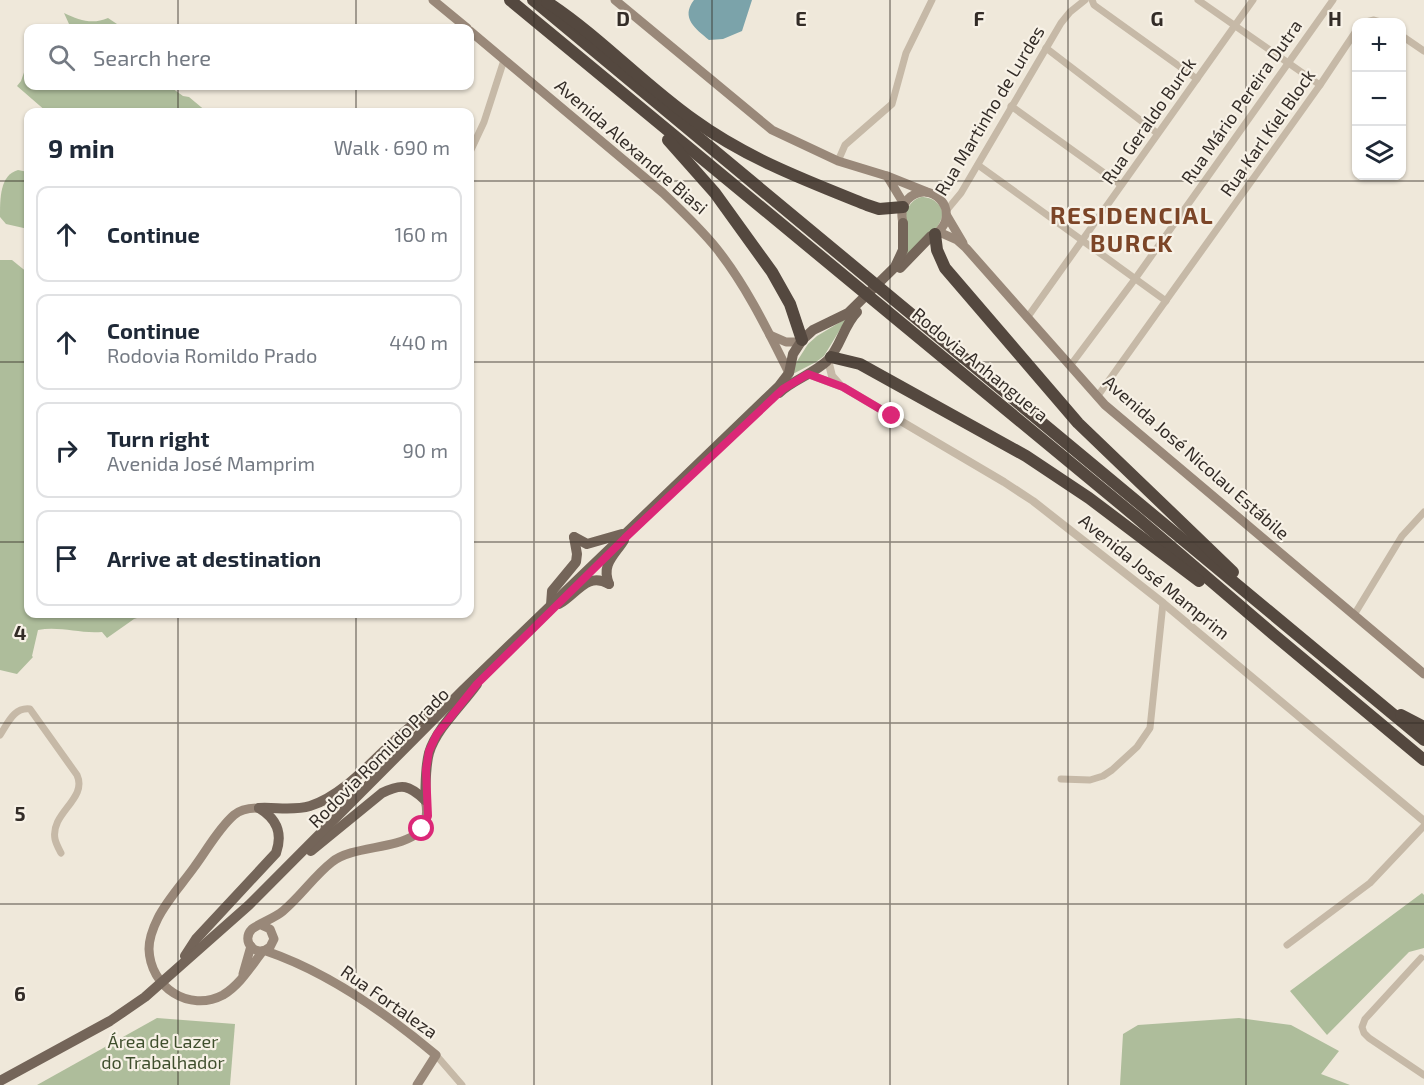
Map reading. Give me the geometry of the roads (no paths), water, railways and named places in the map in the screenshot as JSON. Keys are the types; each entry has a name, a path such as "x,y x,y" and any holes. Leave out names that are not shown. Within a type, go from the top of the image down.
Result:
{"highway":[{"name":"Rodovia Anhanguera","path":"510,0 1135,516 1424,760"},
{"name":"Rodovia Anhanguera","path":"533,0 1424,740"},
{"path":"543,0 571,19 694,120 745,152 772,167 867,206 879,209 904,206"},
{"path":"641,110 715,193 772,272 790,304 802,341"},
{"path":"935,234 937,250 945,268 1078,423 1285,624"},
{"path":"829,358 860,364 1026,456 1089,498 1272,634"},
{"path":"1376,701 1424,727"}],"main road":[{"name":"Avenida Alexandre Biasi","path":"433,0 461,24"},
{"path":"617,1 772,130 838,161 887,176 927,192"},
{"name":"Avenida Alexandre Biasi","path":"474,35 663,193 691,220 718,250 761,316 789,373"},
{"path":"887,176 904,206 903,250 895,270"},
{"path":"904,206 914,195 927,192"},
{"name":"Avenida José Nicolau Estábile","path":"927,192 943,202 946,213 966,248"},
{"path":"829,358 850,315 895,270 943,228 946,213"},
{"name":"Avenida José Nicolau Estábile","path":"935,234 957,240 966,248 1097,397 1424,674"},
{"path":"789,373 793,354 813,330 850,315"},
{"path":"770,335 786,342 802,341"},
{"name":"Rodovia Romildo Prado","path":"624,536 783,389 829,358"},
{"name":"Rodovia Romildo Prado","path":"0,1081 110,1021 145,997 249,904 449,704 779,386 789,373"},
{"path":"552,606 594,579 609,584 605,574 606,566 624,536"},
{"path":"552,606 552,591 576,562 574,537 587,544 624,536"},
{"name":"Rodovia Romildo Prado","path":"3,1085 112,1024 148,1000 205,952 477,684 552,606"},
{"path":"242,979 250,946 249,933 254,927 261,926 283,912 332,861 350,852 404,841 419,833 428,816 426,770 429,751 437,734 477,684"},
{"path":"283,912 270,947 242,979 223,995 203,1001 193,1001 176,995 162,984 152,967 149,947 159,916 234,815 248,808 285,810 307,807 323,801 365,769 415,723 449,704"},
{"path":"302,858 389,789 403,786 426,800"},
{"path":"176,969 196,939 276,853 280,836 278,827 273,819 259,808"},
{"path":"261,926 270,929 274,937"},
{"name":"Rua Fortaleza","path":"274,937 288,958"},
{"path":"250,946 255,950 265,951"},
{"name":"Rua Fortaleza","path":"265,951 288,958 381,1012 436,1055"},
{"path":"417,1085 436,1055"}],"street":[{"path":"838,161 845,145 892,104 906,52 932,0"},
{"name":"Rua Martinho de Lurdes","path":"946,213 978,165 1061,23 1085,0"},
{"path":"1092,0 1094,5 1197,79"},
{"path":"1198,0 1320,85"},
{"name":"Rua Geraldo Burck","path":"1027,318 1253,0"},
{"name":"Rua Mário Pereira Dutra","path":"1070,366 1135,279 1333,0"},
{"name":"Rua Karl Kiel Block","path":"1097,397 1352,38"},
{"path":"1406,39 1424,51"},
{"path":"1046,48 1157,133"},
{"path":"474,143 484,122 504,60"},
{"path":"1011,106 1122,185"},
{"path":"978,165 1166,301"},
{"name":"Avenida José Mamprim","path":"829,358 832,376 843,387"},
{"name":"Avenida José Mamprim","path":"808,374 843,387 1033,501 1163,603 1424,821"},
{"path":"1354,615 1402,536 1424,512"},
{"path":"1061,778 1090,780 1102,776 1137,747 1150,728 1163,603"},
{"path":"0,735 16,711 22,708 30,709 80,782 79,790 56,826 55,839 61,853"},
{"path":"1287,945 1370,883 1424,826"},
{"path":"1421,958 1365,1018 1362,1027 1369,1038 1424,1075"},
{"name":"Rua Fortaleza","path":"436,1055 462,1085"}],"water":[{"path":"694,0 752,0 742,31 723,39 709,40 691,23 689,18 690,6"}],"district":[{"name":"RESIDENCIAL BURCK","path":"1132,230"}],"park label":[{"name":"Área de Lazer do Trabalhador","path":"163,1052"}]}
